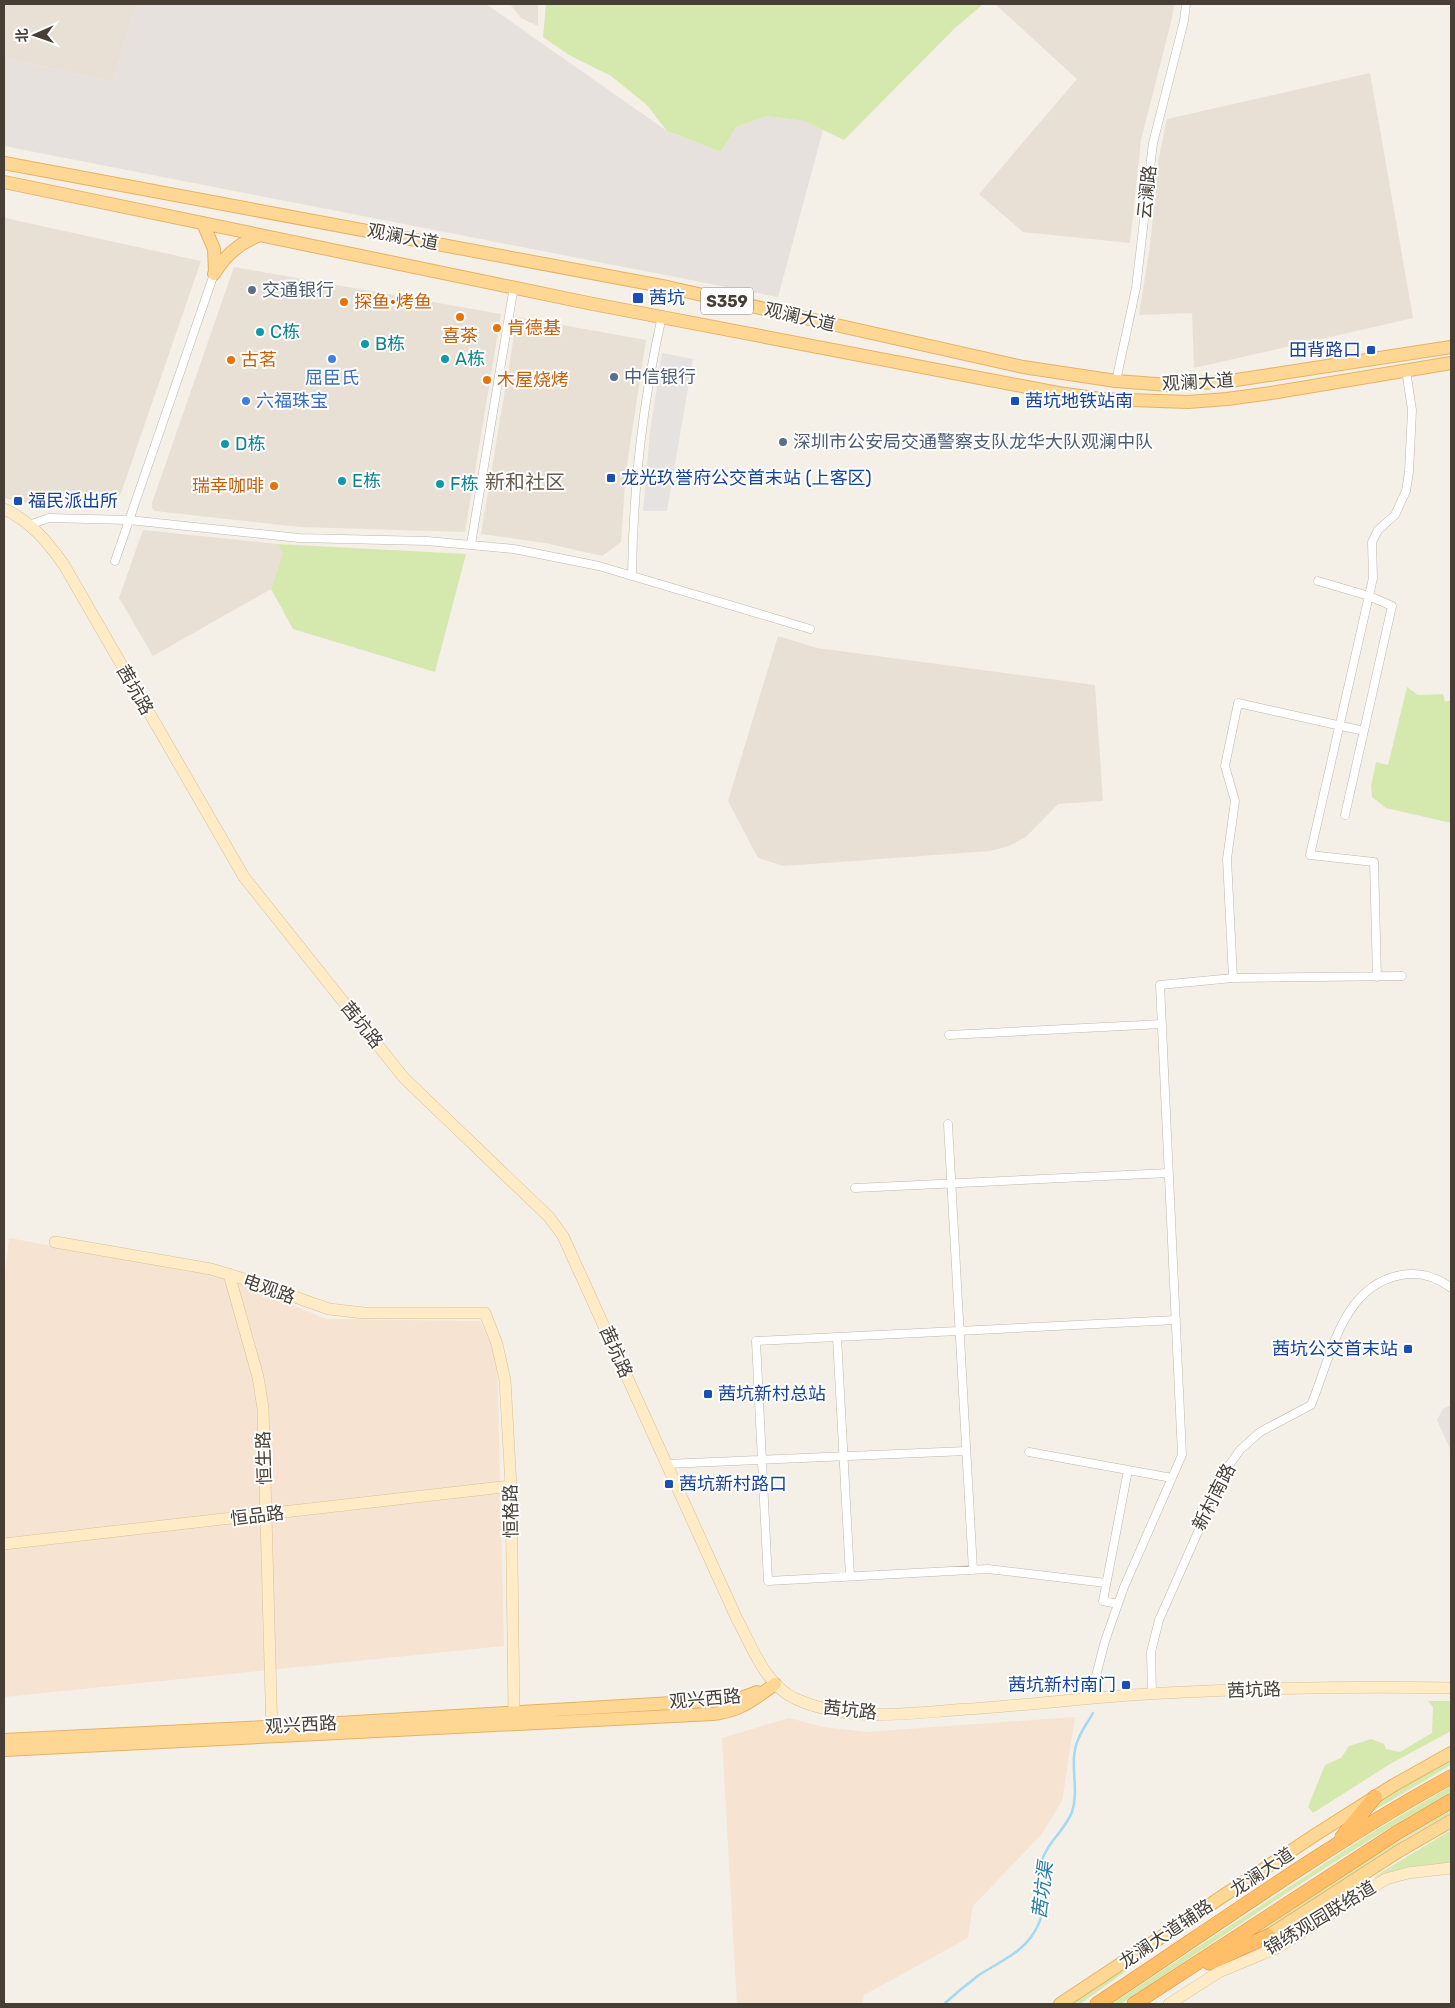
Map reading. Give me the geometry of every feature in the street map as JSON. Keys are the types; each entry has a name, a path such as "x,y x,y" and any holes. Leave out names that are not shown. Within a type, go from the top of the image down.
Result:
{"highway":[{"name":"龙澜大道","path":"1097,2004 1334,1847 1451,1777"},
{"path":"1334,1847 1376,1797"},
{"path":"1134,2004 1398,1832 1451,1801"},
{"path":"1176,1976 1268,1936"}],"main road":[{"name":"观澜大道","path":"4,163 667,287 1024,367 1116,382 1169,385 1210,383 1271,376 1451,347"},
{"name":"观澜大道","path":"4,182 662,316 1058,393 1110,399 1188,402 1227,399 1451,363"},
{"path":"203,223 214,249 214,274"},
{"path":"214,274 233,250 260,235"},
{"name":"观兴西路","path":"4,1750 514,1712 734,1699 776,1684"},
{"name":"观兴西路","path":"4,1740 713,1714 742,1707 776,1684"},
{"name":"龙澜大道辅路","path":"1060,2004 1315,1835 1394,1785 1451,1754"},
{"path":"1268,1936 1399,1851 1451,1821"}],"street":[{"name":"云澜路","path":"1116,382 1136,288 1153,143 1184,21 1186,4"},
{"path":"115,561 214,274"},
{"path":"471,544 514,286"},
{"path":"632,576 637,472 644,414 662,316"},
{"path":"1377,977 1374,862 1310,855 1373,578 1372,542 1378,530 1395,515 1406,491 1409,472 1412,410 1406,370"},
{"name":"茜坑路","path":"4,509 29,525 48,543 64,565 244,877 404,1078 549,1218 563,1236 737,1619 763,1669 787,1694 816,1707 845,1713 863,1714 995,1708 1152,1694 1371,1686 1451,1688"},
{"path":"29,525 49,518 129,520 299,538 471,544 552,555 632,576 810,629"},
{"path":"1318,581 1369,596 1392,606 1345,815"},
{"path":"1233,978 1227,859 1235,801 1225,766 1238,703 1364,731"},
{"path":"1090,1699 1124,1586 1182,1455 1160,985 1233,978 1402,976"},
{"path":"949,1035 1162,1024"},
{"path":"948,1124 973,1570"},
{"path":"855,1188 1169,1173"},
{"name":"电观路","path":"55,1242 196,1266 229,1274 316,1306 338,1311 364,1313 485,1313"},
{"name":"恒生路","path":"229,1274 261,1391 272,1731"},
{"name":"新村南路","path":"1152,1694 1151,1652 1159,1620 1217,1484 1233,1459 1260,1432 1310,1405 1341,1326 1348,1313 1365,1292 1384,1280 1410,1274 1426,1275 1435,1278 1451,1288"},
{"name":"恒格路","path":"485,1313 497,1344 505,1380 511,1486 514,1712"},
{"path":"1106,1583 988,1569 768,1581 756,1341 1176,1320"},
{"path":"837,1337 850,1576"},
{"path":"667,1464 966,1451"},
{"path":"1030,1452 1172,1478"},
{"path":"1118,1604 1102,1601 1128,1470"},
{"name":"恒品路","path":"4,1544 511,1486"},
{"name":"锦绣观园联络道","path":"1169,2004 1219,1972 1270,1951 1294,1938 1386,1879 1408,1873 1451,1868"}],"shaded area":[{"path":"4,4 136,4 113,82 4,58"},
{"path":"136,4 486,4 667,131 721,152 736,127 767,116 804,121 823,130 778,297 4,146 4,58 113,82"},
{"path":"510,4 538,4 538,26 521,18"},
{"path":"995,4 1174,4 1141,140 1130,243 1023,232 979,194 1077,79"},
{"path":"1370,73 1413,318 1194,368 1192,313 1139,315 1150,246 1159,157 1167,119"},
{"path":"5,218 201,261 121,493 115,501 107,506 62,507 26,503 4,498"},
{"path":"234,267 501,314 465,532 300,527 155,511 152,508 152,503"},
{"path":"517,317 646,340 626,471 621,542 602,556 545,543 481,534"},
{"path":"662,353 693,359 667,511 643,511 650,432"},
{"path":"143,530 278,544 284,553 271,589 153,656 119,598"},
{"path":"778,636 817,648 1095,685 1103,801 1058,804 1026,837 1009,846 990,851 784,866 758,858 728,801"},
{"path":"9,1238 226,1278 326,1319 480,1321 497,1358 504,1646 4,1697 4,1286"},
{"path":"1451,1405 1451,1451 1437,1420 1443,1409"},
{"path":"1075,1717 1062,1801 1041,1835 973,1906 968,1938 864,1995 862,2004 737,2004 722,1738 789,1718 823,1727 866,1732"}],"green space":[{"path":"546,4 981,4 981,6 955,28 844,140 804,121 767,116 736,127 721,152 667,131 647,105 611,76 569,55 543,37"},
{"path":"278,544 466,554 435,672 293,629 271,589 283,554"},
{"path":"1407,687 1418,695 1443,694 1445,702 1451,700 1451,823 1386,808 1372,797 1371,786 1376,762 1388,765"},
{"path":"1428,1701 1451,1701 1451,1731 1390,1764 1313,1813 1308,1807 1325,1765 1341,1758 1349,1746 1371,1739 1384,1744 1386,1749 1400,1752 1432,1733 1433,1707"},
{"path":"1451,1758 1451,1765 1363,1817 1394,1792"},
{"path":"1451,1786 1451,1793 1325,1868 1121,2004 1111,2004 1368,1835"},
{"path":"1451,1810 1451,1813 1406,1838 1248,1939 1323,1889"},
{"path":"1350,1820 1161,1946 1080,2004 1066,2004"},
{"path":"1451,1830 1451,1863 1385,1874 1374,1879 1377,1875"}],"waterway":[{"name":"茜坑渠","path":"944,2004 979,1975 1020,1949 1038,1926 1043,1909 1040,1884 1041,1864 1047,1850 1072,1812 1075,1794 1075,1748 1081,1733 1093,1713"}],"place":[{"name":"交通银行","path":"252,290"},
{"name":"茜坑","path":"638,298"},
{"name":"探鱼·烤鱼","path":"344,302"},
{"name":"喜茶","path":"460,317"},
{"name":"肯德基","path":"497,328"},
{"name":"C栋","path":"260,332"},
{"name":"B栋","path":"365,344"},
{"name":"田背路口","path":"1371,350"},
{"name":"屈臣氏","path":"332,359"},
{"name":"A栋","path":"445,359"},
{"name":"古茗","path":"231,360"},
{"name":"中信银行","path":"614,377"},
{"name":"木屋烧烤","path":"487,380"},
{"name":"六福珠宝","path":"246,401"},
{"name":"茜坑地铁站南","path":"1015,401"},
{"name":"深圳市公安局交通警察支队龙华大队观澜中队","path":"783,442"},
{"name":"D栋","path":"225,444"},
{"name":"龙光玖誉府公交首末站 (上客区)","path":"611,478"},
{"name":"E栋","path":"342,481"},
{"name":"F栋","path":"440,484"},
{"name":"瑞幸咖啡","path":"274,486"},
{"name":"福民派出所","path":"18,501"},
{"name":"茜坑公交首末站","path":"1408,1349"},
{"name":"茜坑新村总站","path":"708,1394"},
{"name":"茜坑新村路口","path":"669,1484"},
{"name":"茜坑新村南门","path":"1126,1685"}],"district":[{"name":"新和社区","path":"525,482"}]}
